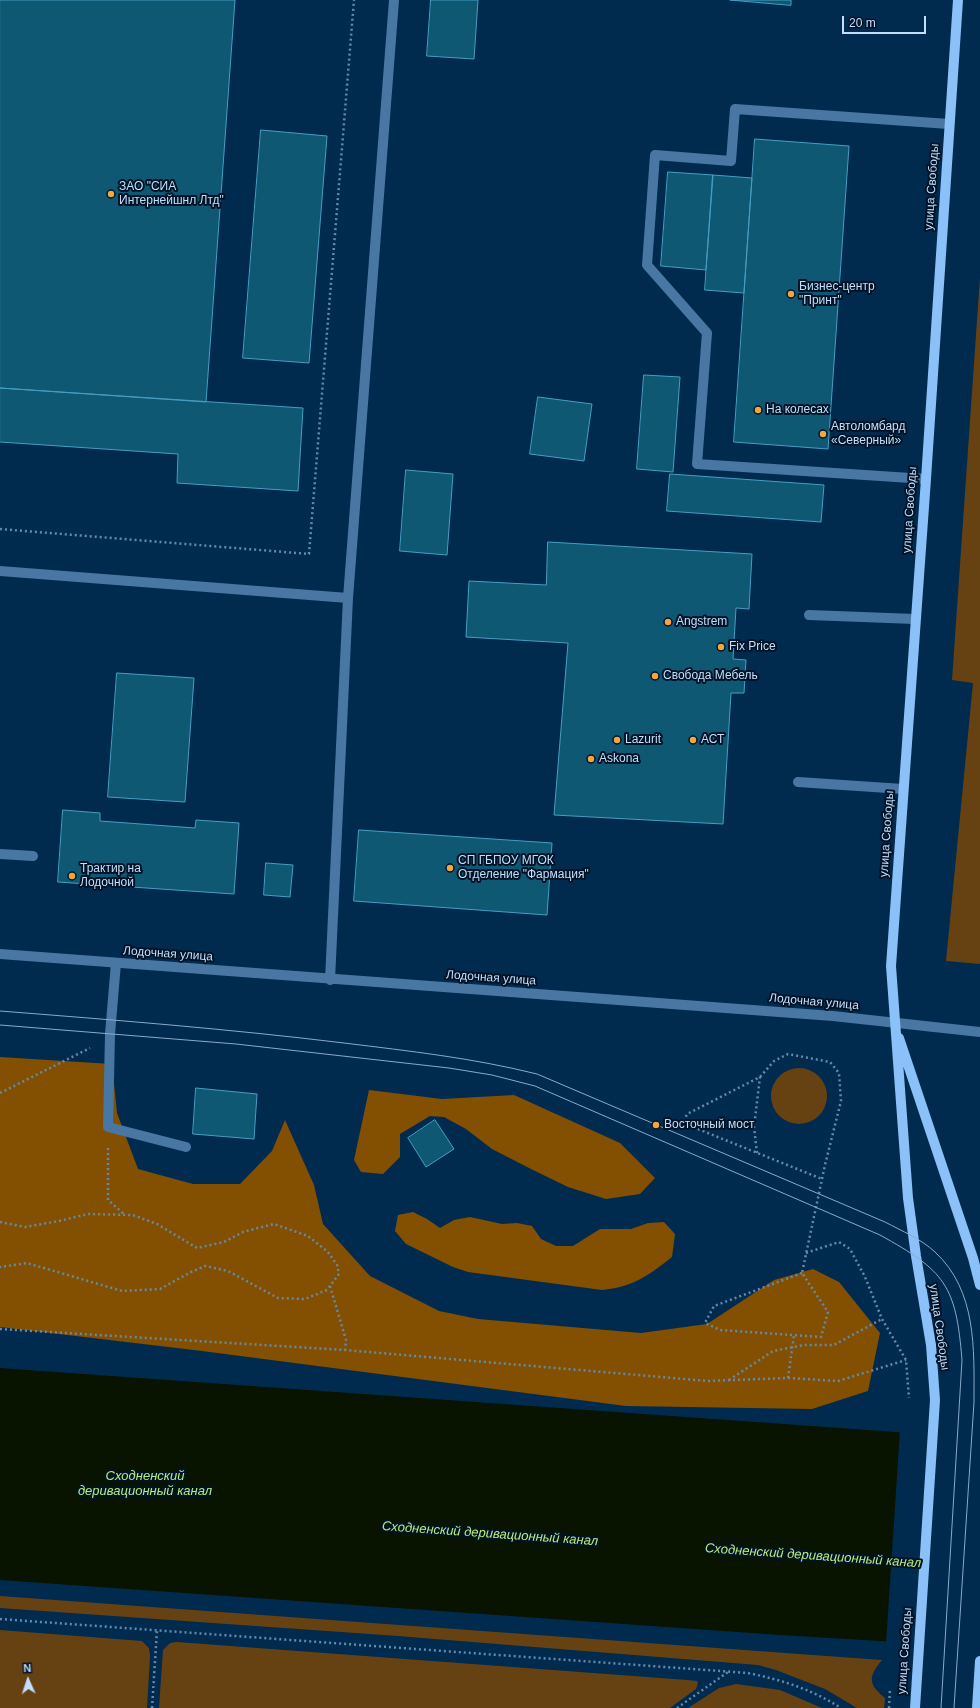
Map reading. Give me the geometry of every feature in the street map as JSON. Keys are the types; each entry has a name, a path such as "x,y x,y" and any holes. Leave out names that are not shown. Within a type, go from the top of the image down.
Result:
{"main road":[{"name":"улица Свободы","path":"915,1708 935,1400 931,1345 908,1198 890,966 926,479 958,0"},
{"name":"улица Свободы","path":"894,1022 974,1258 980,1285"},
{"path":"977,1708 980,1661"}],"street":[{"path":"330,980 348,598 394,0"},
{"path":"926,479 697,464 707,333 647,265 655,155 731,161 735,109 949,124"},
{"path":"0,571 348,598"},
{"path":"809,615 915,619"},
{"path":"798,782 903,789"},
{"path":"0,854 32,856"},
{"name":"Лодочная улица","path":"0,954 330,980 833,1016 980,1032"},
{"path":"116,963 110,1038 108,1127 186,1147"}],"path":[{"path":"0,529 310,554 354,0"},
{"path":"0,1093 110,1038"},
{"path":"802,1273 714,1306 705,1323 720,1330 821,1337 828,1312 802,1273 822,1179 841,1101 838,1073 830,1062 788,1054 774,1061 760,1077 687,1114 683,1123 822,1179"},
{"path":"757,1153 754,1127 760,1077"},
{"path":"108,1127 108,1200 125,1215"},
{"path":"0,1222 25,1227 59,1222 88,1214 133,1215 157,1224 197,1248 224,1242 243,1232 274,1224 308,1236 328,1252 337,1265 339,1274 327,1290 305,1299 278,1298 228,1271 205,1266 160,1289 122,1291 27,1263 0,1267"},
{"path":"806,1253 840,1242 850,1249 865,1277 882,1319 906,1360 910,1398"},
{"path":"330,1285 346,1340 345,1350"},
{"path":"728,1380 773,1350 834,1344 882,1319"},
{"path":"0,1329 345,1350 700,1380 788,1378 838,1381 906,1360"},
{"path":"788,1378 794,1335"},
{"path":"0,1619 729,1672 774,1678 819,1694 841,1708"},
{"path":"152,1708 157,1630"},
{"path":"677,1708 729,1672"},
{"path":"889,1708 890,1688"}],"shaded area":[{"path":"980,277 980,964 946,961 973,683 952,680"},
{"path":"0,1057 112,1064 117,1113 138,1169 193,1184 240,1184 272,1151 285,1120 314,1185 323,1224 370,1276 439,1311 478,1319 641,1333 707,1324 774,1280 813,1269 839,1282 880,1333 868,1391 812,1409 626,1406 202,1351 0,1327"},
{"path":"793,1068 805,1068 815,1072 823,1080 827,1090 827,1102 823,1112 815,1120 805,1124 793,1124 783,1120 775,1112 771,1102 771,1090 775,1080 783,1072"},
{"path":"369,1090 442,1099 514,1095 620,1143 655,1178 640,1194 606,1199 568,1187 492,1149 466,1129 444,1117 430,1116 400,1134 400,1157 383,1174 361,1172 354,1160"},
{"path":"413,1212 440,1228 454,1220 470,1217 502,1224 517,1223 532,1226 541,1239 556,1246 573,1246 600,1229 631,1229 648,1223 664,1222 675,1234 672,1257 663,1264 640,1280 623,1286 602,1290 468,1272 453,1267 406,1244 395,1231 398,1215"},
{"path":"0,1596 882,1660 874,1671 872,1680 875,1689 885,1698 884,1708 857,1708 825,1689 776,1670 758,1665 398,1636 0,1608"},
{"path":"0,1630 142,1641 149,1648 150,1656 147,1708 0,1708"},
{"path":"177,1642 687,1680 697,1681 698,1683 696,1689 670,1708 159,1708 163,1650 170,1643"},
{"path":"736,1684 780,1690 822,1708 688,1708 719,1688"}],"water":[{"name":"Сходненский деривационный канал","path":"0,1368 980,1438 980,1647 780,1635 0,1580"}],"pier":[{"path":"900,1430 980,1436 980,1649 886,1644"}],"building":[{"name":"ЗАО \"СИА Интернейшнл Лтд\"","path":"0,0 235,0 206,402 0,388"},
{"path":"431,0 478,0 474,59 427,56"},
{"path":"730,0 791,0 791,5"},
{"path":"261,130 327,136 309,363 243,358"},
{"name":"Бизнес-центр \"Принт\"","path":"755,139 849,146 828,449 734,442"},
{"path":"668,172 713,175 706,270 661,266"},
{"path":"713,175 752,178 744,293 705,290"},
{"path":"644,375 680,377 673,472 637,469"},
{"path":"0,388 303,408 298,491 177,483 178,454 0,442"},
{"path":"538,397 592,404 584,461 530,454"},
{"path":"406,470 453,474 447,555 400,551"},
{"path":"670,474 824,485 821,522 667,511"},
{"name":"Свобода Мебель","path":"548,542 752,554 749,609 736,608 733,659 746,660 744,693 731,693 723,824 554,815 568,643 466,637 469,581 546,585"},
{"path":"117,673 194,678 185,802 108,797"},
{"path":"63,810 100,813 100,821 195,828 196,820 239,823 234,894 58,882"},
{"name":"СП ГБПОУ МГОК Отделение \"Фармация\"","path":"359,830 552,843 547,915 354,901"},
{"path":"266,863 293,865 290,897 264,895"},
{"path":"196,1088 257,1094 254,1139 193,1134"},
{"path":"435,1120 454,1149 426,1167 408,1138"}],"tram line":[{"path":"0,1011 129,1021 344,1043 465,1059 537,1074 885,1222 930,1247 949,1267 959,1284 966,1303 973,1342 974,1402 954,1708"},
{"path":"0,1025 236,1044 449,1068 492,1075 535,1086 880,1235 919,1259 933,1271 943,1283 951,1297 956,1314 962,1360 941,1708"}],"place":[{"name":"ЗАО \"СИА Интернейшнл Лтд\"","path":"111,194"},
{"name":"Бизнес-центр \"Принт\"","path":"791,294"},
{"name":"На колесах","path":"758,410"},
{"name":"Автоломбард «Северный»","path":"823,434"},
{"name":"Angstrem","path":"668,622"},
{"name":"Fix Price","path":"721,647"},
{"name":"Свобода Мебель","path":"655,676"},
{"name":"Lazurit","path":"617,740"},
{"name":"АСТ","path":"693,740"},
{"name":"Askona","path":"591,759"},
{"name":"СП ГБПОУ МГОК Отделение \"Фармация\"","path":"450,868"},
{"name":"Трактир на Лодочной","path":"72,876"},
{"name":"Восточный мост","path":"656,1125"}]}
